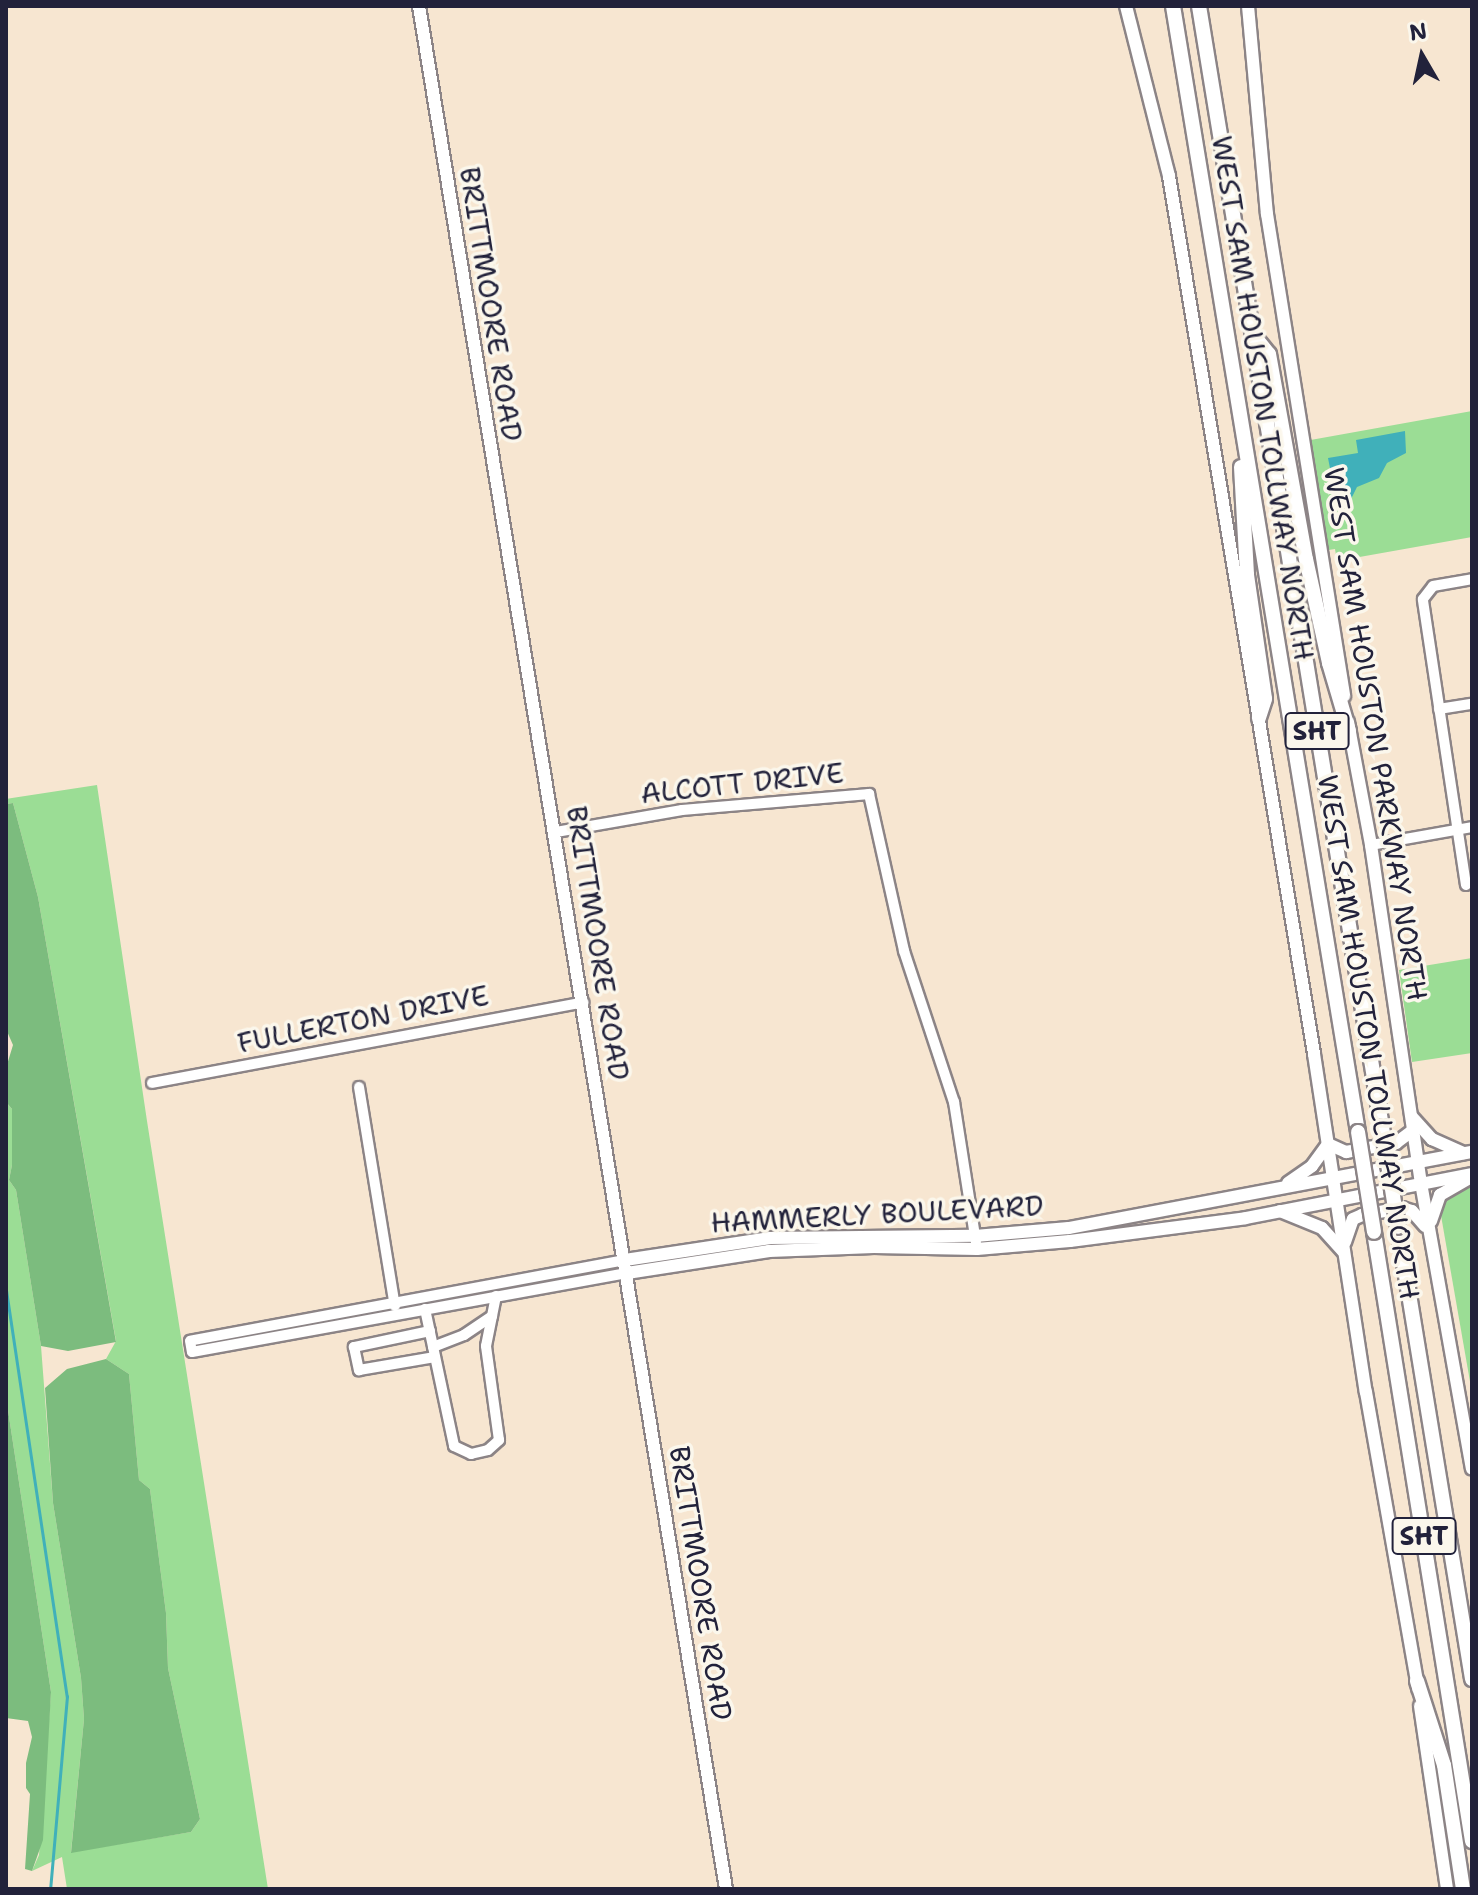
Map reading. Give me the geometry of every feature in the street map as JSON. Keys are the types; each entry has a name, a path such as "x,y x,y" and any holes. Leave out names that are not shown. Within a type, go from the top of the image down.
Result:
{"highway":[{"name":"WEST SAM HOUSTON TOLLWAY NORTH","path":"1173,6 1472,1841"},
{"name":"WEST SAM HOUSTON TOLLWAY NORTH","path":"1199,6 1472,1679"},
{"path":"1253,335 1269,354 1313,589 1336,692 1349,731"},
{"path":"1235,383 1247,575 1265,699 1259,718"},
{"path":"1417,1681 1444,1765 1463,1889"}],"main road":[{"name":"BRITTMOORE ROAD","path":"419,6 726,1889"},
{"path":"1126,6 1169,176 1328,1144 1334,1198 1417,1681 1447,1889"},
{"name":"WEST SAM HOUSTON PARKWAY NORTH","path":"1248,6 1267,214 1349,731 1371,845 1412,1131 1472,1468"},
{"path":"1411,1117 1432,1139 1468,1153"},
{"path":"1328,1144 1346,1152 1396,1143 1412,1131"},
{"path":"1283,1186 1307,1170 1328,1144"},
{"name":"HAMMERLY BOULEVARD","path":"976,1242 1069,1228 1468,1153"},
{"path":"1429,1232 1440,1195 1472,1175"},
{"name":"HAMMERLY BOULEVARD","path":"626,1267 766,1239 1070,1241 1278,1211 1334,1198 1472,1175"},
{"path":"1343,1251 1348,1228 1353,1219 1362,1215 1402,1208 1420,1217 1429,1232"},
{"path":"1278,1211 1318,1225 1343,1251"}],"street":[{"path":"1466,885 1423,609 1427,592 1433,586 1472,579"},
{"path":"1439,709 1472,704"},
{"name":"ALCOTT DRIVE","path":"556,832 682,810 869,794 904,951 954,1102 976,1242"},
{"path":"1371,845 1472,827"},
{"name":"FULLERTON DRIVE","path":"152,1083 583,1002"},
{"path":"359,1087 396,1314"},
{"name":"HAMMERLY BOULEVARD","path":"626,1267 496,1296 290,1334 191,1346 288,1322 479,1286 626,1267"},
{"path":"479,1286 480,1299"},
{"path":"425,1309 454,1446 471,1454 488,1450 499,1440 488,1367 488,1337 496,1296"},
{"path":"430,1331 354,1347 359,1370 434,1352 492,1316"},
{"path":"288,1322 290,1334"},
{"path":"464,1335 488,1337"}],"green space":[{"path":"1472,411 1472,537 1337,561 1335,549 1322,551 1305,441"},
{"path":"97,785 268,1889 67,1889 62,1857 32,1871 39,1855 51,1692 6,1397 6,1102 12,1109 9,1180 16,1190 41,1346 53,1503 81,1678 84,1719 71,1852 191,1832 200,1819 168,1668 166,1613 150,1489 139,1480 129,1374 106,1359 116,1341 38,897 13,803 6,804 6,799"},
{"path":"13,803 38,897 116,1342 68,1351 41,1346 16,1190 9,1180 12,1109 6,1102 6,1068 13,1045 6,1029 6,804"},
{"path":"1472,958 1472,1053 1412,1062 1399,970"},
{"path":"1472,1187 1472,1393 1439,1204 1452,1191"},
{"path":"106,1359 129,1374 139,1480 150,1489 166,1613 168,1668 200,1819 191,1832 71,1853 84,1719 81,1678 53,1503 45,1388 67,1369"},
{"path":"6,1397 51,1692 43,1840 32,1871 25,1869 30,1794 26,1788 26,1763 32,1737 28,1721 6,1718"}],"water":[{"path":"1405,431 1406,453 1387,463 1379,478 1357,487 1351,499 1336,499 1328,458 1358,453 1356,440"}],"waterway":[{"path":"6,1290 67,1696 50,1889"}]}
